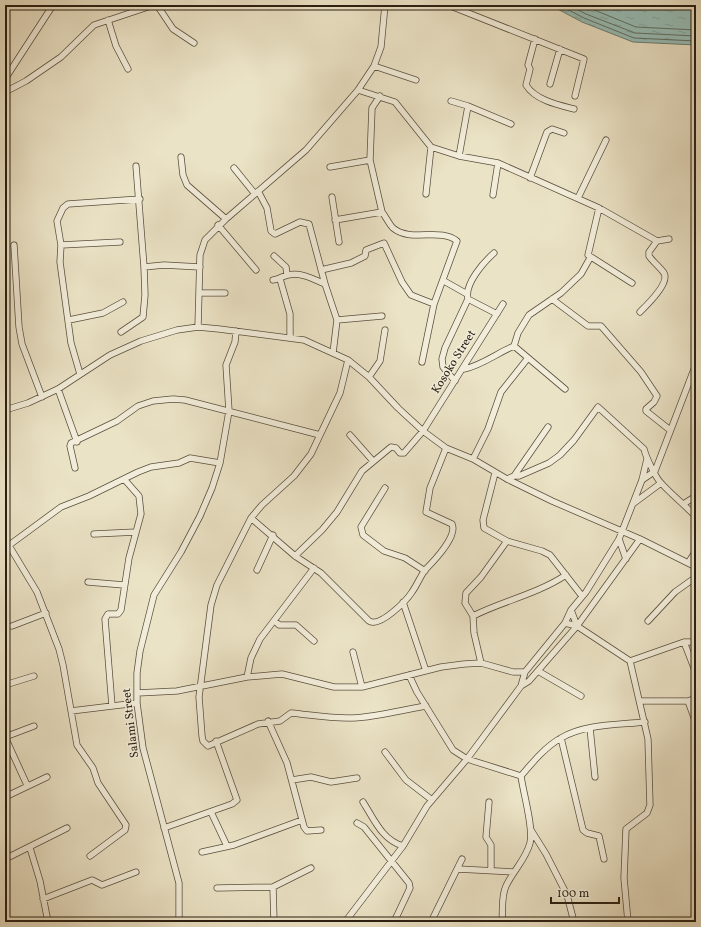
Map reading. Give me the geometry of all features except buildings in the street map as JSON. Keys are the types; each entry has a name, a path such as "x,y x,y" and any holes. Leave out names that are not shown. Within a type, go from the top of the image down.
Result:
{"street":[{"path":"5,78 53,5"},
{"path":"5,92 26,81 55,61 94,25 156,5 174,29 194,43"},
{"path":"198,327 200,255 205,240 218,225 306,150 358,90 374,66 381,47 385,5"},
{"path":"448,5 584,59 575,96"},
{"path":"108,20 116,46 128,69"},
{"path":"536,39 528,65 530,69 526,85 530,92 542,99 574,109"},
{"path":"550,84 560,49"},
{"path":"374,66 416,80"},
{"path":"358,90 395,102 431,147 459,156 498,163 599,208 657,241 669,240"},
{"path":"380,96 372,108 370,160 382,212 393,228 404,233 451,236 457,241 444,281 434,304 422,362"},
{"path":"451,101 468,106 511,124"},
{"path":"459,156 468,106"},
{"path":"530,178 547,132 552,129 564,133"},
{"path":"578,198 606,140"},
{"path":"426,194 431,147"},
{"path":"182,157 183,176 187,185 226,219"},
{"path":"330,167 370,160"},
{"path":"493,195 498,163"},
{"path":"121,332 143,317 144,267 140,199 136,166"},
{"path":"234,168 257,193 267,208 271,231 275,234 300,222 309,224 325,284 337,320 333,353"},
{"path":"332,197 339,242"},
{"path":"80,374 72,343 60,262 61,245 57,221 66,204 140,199"},
{"path":"599,208 588,255 590,258 632,283"},
{"path":"335,220 382,212"},
{"path":"218,225 256,270"},
{"path":"640,312 654,298 665,281 664,273 649,256 649,252 657,241"},
{"path":"61,245 120,242"},
{"path":"321,270 351,263 365,256 366,250 384,243 402,282 411,295 434,304"},
{"path":"14,245 19,327 22,344 42,397"},
{"path":"455,381 443,367 442,360 445,348 468,297 477,271 494,253"},
{"path":"274,256 286,267 287,275"},
{"path":"514,346 518,333 530,315 561,293 581,274 590,258"},
{"path":"144,267 164,265 200,267"},
{"path":"273,280 280,279 287,275 301,274 325,284"},
{"path":"280,279 290,314 290,337"},
{"path":"444,281 497,314"},
{"path":"200,293 226,292"},
{"path":"552,299 588,326 601,326 641,372 657,396 646,411 670,430"},
{"path":"69,320 104,313 123,302"},
{"name":"Kosoko Street","path":"373,461 391,447 404,453 424,431 464,369 503,304"},
{"path":"337,320 382,316"},
{"path":"5,410 42,397 58,389 120,350 159,335 177,330 198,327 290,337 304,340 348,360 369,377 398,408 446,448 473,459 495,473 552,501 640,538 696,567"},
{"path":"369,377 380,361 384,330"},
{"path":"229,411 226,365 235,342 236,331"},
{"path":"514,346 565,389"},
{"path":"464,369 478,365 497,353 514,346"},
{"path":"473,459 488,429 501,392 528,358"},
{"path":"348,360 340,393 320,435 302,467 262,505 251,518 213,594 199,697 202,736 204,742 208,746 216,741 268,721 280,721 291,713 328,718 353,718 373,716 426,706"},
{"path":"642,480 655,471 696,364"},
{"path":"58,389 77,442"},
{"path":"75,468 70,446 117,421 138,406 153,401 185,400 320,435"},
{"path":"346,922 402,846 432,800 467,759 521,686 525,672 565,623 571,610 582,596 619,539 621,530 634,503 642,480 646,459 644,449 615,421 597,407 574,440 560,455 549,463 519,476 514,476 507,479"},
{"name":"Salami Street","path":"179,922 179,883 144,748 137,703 140,651 154,595 181,552 200,516 212,488 220,463 229,411"},
{"path":"514,476 548,427"},
{"path":"295,556 329,522 344,503 362,471 373,461 350,435"},
{"path":"251,518 273,535 295,556 330,580 372,623 383,620 412,593 425,571 434,561 453,532 452,524 426,512 430,488 446,448"},
{"path":"8,546 61,507 148,468 179,463 190,458 220,463"},
{"path":"646,459 655,471 661,483 685,503 696,517"},
{"path":"495,473 482,525 486,530 507,541 542,551 550,555 582,596"},
{"path":"112,706 105,619 108,614 118,614 121,610 124,585 140,514 138,496 124,479"},
{"path":"634,503 661,483"},
{"path":"385,488 361,526 362,535 384,551 405,558 425,571"},
{"path":"685,503 696,496"},
{"path":"94,534 136,532"},
{"path":"257,570 273,535"},
{"path":"521,686 529,681 577,626 640,538"},
{"path":"5,539 37,592 46,613 63,665 79,750 93,768 98,783 126,825 125,830 90,856"},
{"path":"619,539 626,559"},
{"path":"481,664 474,633 473,616 465,603 466,593 481,577 507,541"},
{"path":"688,563 696,551"},
{"path":"247,677 250,658 254,651 314,568"},
{"path":"473,616 492,606 541,590 566,575"},
{"path":"648,621 675,592 696,577"},
{"path":"88,582 124,585"},
{"path":"404,602 426,671"},
{"path":"571,610 577,626"},
{"path":"12,626 46,613"},
{"path":"275,621 278,625 296,625 314,641"},
{"path":"565,623 577,626 630,661 645,722 649,761 650,807 647,813 626,829 624,878 628,922"},
{"path":"630,661 684,642 696,642"},
{"path":"684,642 696,673"},
{"path":"353,652 362,687"},
{"path":"137,693 177,690 247,677 282,674 334,687 362,687 453,665 481,664 498,669 525,672"},
{"path":"538,671 582,696"},
{"path":"409,675 417,692 451,747 467,759 521,776"},
{"path":"5,685 34,676"},
{"path":"640,701 688,701 696,698"},
{"path":"688,701 696,723"},
{"path":"71,711 137,703"},
{"path":"268,721 283,752 304,827 307,831 321,830"},
{"path":"521,776 538,757 561,738 577,731 590,728 645,722"},
{"path":"27,785 5,737 34,726"},
{"path":"590,728 595,777"},
{"path":"561,738 583,830 587,833 599,836 604,859"},
{"path":"164,828 232,804 237,800 216,741"},
{"path":"385,752 406,780 432,800"},
{"path":"502,922 504,893 514,872 525,856 530,842 531,830 521,776"},
{"path":"5,796 47,777"},
{"path":"292,780 311,777 330,782 357,778"},
{"path":"363,802 387,838 392,843 402,846"},
{"path":"489,802 486,837 491,845 491,870"},
{"path":"211,812 226,846"},
{"path":"202,852 260,836 302,820"},
{"path":"358,823 364,827 410,886 394,922"},
{"path":"5,859 30,848 67,828"},
{"path":"531,830 546,854 567,895 574,922"},
{"path":"30,848 48,922"},
{"path":"430,922 440,900 458,870 462,858"},
{"path":"217,888 274,887 311,868"},
{"path":"458,870 514,872"},
{"path":"43,899 92,880 102,885 136,872"},
{"path":"274,887 274,922"}],"water":[{"path":"550,5 696,5 696,45 633,42 582,22"}]}
